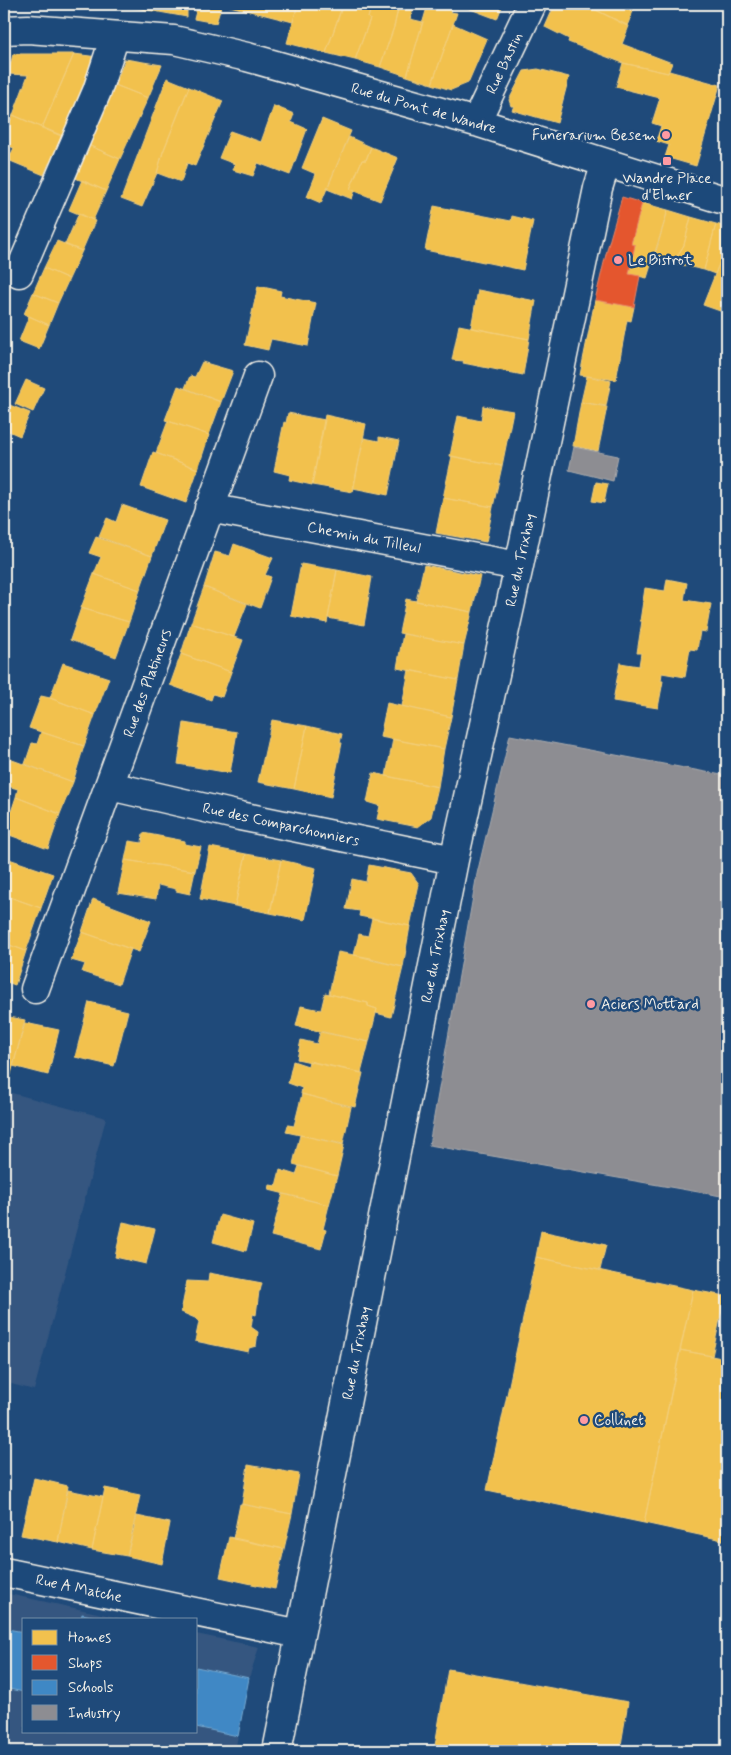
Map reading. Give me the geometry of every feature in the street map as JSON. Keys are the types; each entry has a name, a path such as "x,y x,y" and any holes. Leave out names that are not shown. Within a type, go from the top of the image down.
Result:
{"street":[{"name":"Rue Bastin","path":"476,122 532,4"},
{"name":"Rue du Pont de Wandre","path":"4,30 28,29 174,40 247,57 476,122 727,201"},
{"path":"19,273 97,91 115,36"},
{"name":"Rue du Trixhay","path":"277,1751 454,860 519,566 596,198 606,163"},
{"name":"Rue des Platineurs","path":"35,989 258,376"},
{"name":"Chemin du Tilleul","path":"209,508 519,566"},
{"name":"Rue des Comparchonniers","path":"110,786 240,816 454,860"},
{"name":"Rue A Matche","path":"4,1572 300,1634"}],"shaded area":[{"path":"4,1091 106,1118 34,1390 4,1382"},
{"path":"4,1593 120,1618 22,1618 22,1732 198,1732 198,1634 259,1647 249,1678 235,1751 4,1751"}],"building: Homes":[{"path":"91,4 121,4 121,6"},
{"path":"121,4 149,4 148,10 121,6"},
{"path":"149,4 187,4 187,17 148,10"},
{"path":"198,4 222,4 216,23 194,19"},
{"path":"222,4 298,4 293,22"},
{"path":"298,4 343,4 326,53 287,43"},
{"path":"343,4 372,4 368,18 370,19 355,60 326,53"},
{"path":"372,4 399,6 380,67 355,60 370,19 368,18"},
{"path":"399,4 415,4 410,19 423,22 407,76 380,67 394,27"},
{"path":"428,4 452,4 450,12 457,13 432,84 407,76"},
{"path":"457,4 503,4 497,19"},
{"path":"555,4 584,4 629,26 622,44 672,63 668,73 623,63 568,42 569,39 545,27"},
{"path":"584,4 636,4 627,26"},
{"path":"453,24 487,39 468,83 451,90 432,84"},
{"path":"13,54 74,54 42,128 13,115 28,75 8,74"},
{"path":"74,54 98,57 66,138 42,128"},
{"path":"125,59 162,65 148,98 115,85"},
{"path":"623,63 668,73 669,71 720,85 696,166 665,157 669,145 656,141 661,126 652,123 660,98 616,87"},
{"path":"538,69 569,77 557,123 512,110 514,106 511,106 509,100 524,71"},
{"path":"167,78 189,87 163,152 157,173 142,207 121,199"},
{"path":"115,85 148,98 120,159 88,145"},
{"path":"189,87 223,101 195,166 187,163 181,182 157,173 163,152"},
{"path":"274,106 294,114 291,122 307,129 290,175 258,163 253,176 233,170 235,164 219,158 230,131 261,142"},
{"path":"13,115 63,136 44,175 8,160 14,148 4,144 4,135"},
{"path":"322,119 351,131 321,203 307,197 316,174 302,168"},
{"path":"349,137 371,147 366,160 362,160 350,189 355,190 352,199 327,189"},
{"path":"88,145 120,159 106,191 73,177"},
{"path":"371,147 398,158 380,201 350,189 362,160 366,160"},
{"path":"82,180 106,191 93,220 69,210"},
{"path":"642,203 668,210 647,278 629,274 635,245 631,244"},
{"path":"434,206 511,221 512,216 533,221 523,270 425,250"},
{"path":"668,210 691,217 684,245 673,263 654,258"},
{"path":"79,213 95,221 82,251 65,245"},
{"path":"691,217 716,224 704,270 673,263 684,245"},
{"path":"716,224 727,227 727,250 725,249 715,274 704,270"},
{"path":"57,241 82,251 69,279 44,268"},
{"path":"725,249 727,250 727,300 723,312 703,305"},
{"path":"44,268 69,279 58,303 33,293"},
{"path":"258,286 281,291 280,296 316,303 308,346 271,339 268,350 245,345"},
{"path":"478,290 536,301 529,339 471,328"},
{"path":"33,293 58,303 49,325 24,314"},
{"path":"595,300 634,307 631,321 627,320 616,380 580,375"},
{"path":"29,316 49,325 39,349 19,341"},
{"path":"459,325 529,339 523,375 463,363 464,361 452,360"},
{"path":"202,362 233,371 221,402 185,388 190,376 195,377"},
{"path":"587,376 611,381 606,406 581,402"},
{"path":"26,380 44,388 33,412 15,404"},
{"path":"178,386 221,402 209,435 165,420"},
{"path":"581,402 607,407 598,451 573,446"},
{"path":"7,404 30,413 20,436 4,429 4,412"},
{"path":"483,406 513,411 502,466 450,456 458,416 481,421"},
{"path":"288,413 325,420 312,485 289,480 290,475 274,471 284,422 286,423"},
{"path":"325,415 366,424 353,492 312,485"},
{"path":"168,421 209,435 198,469 156,453"},
{"path":"379,437 399,441 388,495 353,488 364,438 379,441"},
{"path":"153,452 198,469 186,503 141,487"},
{"path":"452,456 502,466 493,507 443,498"},
{"path":"596,482 608,484 604,503 592,501"},
{"path":"443,498 493,507 486,542 436,533"},
{"path":"122,505 165,520 152,556 99,537 107,518 116,522"},
{"path":"96,537 152,556 140,590 94,574 101,557 89,553"},
{"path":"234,544 273,558 265,575 271,577 260,608 204,587 215,552 230,556"},
{"path":"301,564 337,570 327,623 291,616"},
{"path":"424,565 480,576 472,612 416,601"},
{"path":"337,570 372,577 364,625 328,618"},
{"path":"94,574 140,590 129,622 81,608"},
{"path":"667,579 687,583 684,600 711,604 706,632 700,631 697,650 690,649 685,677 662,673 661,681 663,681 658,708 613,701 620,663 639,666 641,653 637,653 645,588 665,591"},
{"path":"204,587 247,604 234,637 191,623"},
{"path":"406,599 472,612 464,645 399,633"},
{"path":"81,608 129,622 116,657 70,640"},
{"path":"191,623 243,640 231,672 181,654"},
{"path":"403,634 464,645 458,680 397,668"},
{"path":"181,654 231,672 222,697 213,694 211,700 170,685"},
{"path":"63,663 109,678 95,715 50,698"},
{"path":"409,670 458,680 451,717 402,706"},
{"path":"41,696 95,715 84,746 29,728"},
{"path":"387,703 451,717 444,749 380,737"},
{"path":"272,720 307,726 294,789 258,782"},
{"path":"184,723 237,732 230,773 178,764"},
{"path":"307,726 342,734 340,743 342,743 331,797 294,789"},
{"path":"41,732 84,746 73,782 25,764 32,743 37,744"},
{"path":"393,739 444,749 438,787 386,776"},
{"path":"4,757 73,782 60,814 16,797 18,789 4,785"},
{"path":"373,773 438,787 431,817 418,827 377,819 380,806 367,802"},
{"path":"16,797 60,814 48,849 4,833"},
{"path":"143,833 185,841 185,844 201,847 195,871 125,860 129,841 142,843"},
{"path":"210,847 246,854 235,906 200,899"},
{"path":"246,854 281,860 270,913 235,906"},
{"path":"4,859 53,874 41,908 4,895"},
{"path":"125,860 195,871 190,894 158,885 156,899 118,893"},
{"path":"281,860 316,868 305,920 270,913"},
{"path":"369,865 411,873 419,884 410,926 359,916 360,911 346,909 352,879 366,882"},
{"path":"4,895 41,908 26,951 4,943"},
{"path":"93,899 151,921 139,952 82,932"},
{"path":"372,918 410,926 403,967 354,955 359,934 368,936"},
{"path":"82,932 131,949 119,984 82,972 85,964 71,960"},
{"path":"4,943 26,951 15,985 4,981"},
{"path":"338,952 371,958 371,960 403,967 391,1017 376,1013 377,1009 368,1006 368,1003 329,994"},
{"path":"325,993 368,1003 368,1006 377,1009 369,1042 296,1026 301,1006 321,1010"},
{"path":"89,1002 128,1011 114,1066 75,1057"},
{"path":"4,1016 25,1020 9,1082 4,1080"},
{"path":"25,1023 59,1030 48,1075 13,1066"},
{"path":"320,1032 369,1042 361,1073 297,1059 301,1040 317,1044"},
{"path":"293,1061 308,1066 309,1061 363,1073 355,1107 301,1094 302,1088 288,1083"},
{"path":"302,1094 351,1107 343,1144 286,1132 288,1125 294,1126"},
{"path":"300,1135 344,1145 337,1176 293,1164"},
{"path":"299,1166 337,1176 329,1205 269,1190 270,1185 276,1186 280,1170 296,1175"},
{"path":"283,1194 329,1205 323,1229 326,1230 321,1249 271,1236"},
{"path":"220,1215 253,1224 246,1251 213,1242"},
{"path":"123,1222 155,1229 146,1264 115,1257"},
{"path":"541,1231 606,1245 600,1270 536,1257"},
{"name":"Collinet","path":"536,1257 693,1290 644,1523 487,1490"},
{"path":"209,1273 262,1283 256,1315 253,1314 251,1327 258,1332 256,1346 249,1348 248,1352 195,1341 199,1322 195,1318 181,1312 187,1281 208,1282"},
{"path":"693,1290 725,1296 712,1356 680,1350"},
{"path":"680,1350 727,1359 727,1541 644,1523"},
{"path":"248,1465 299,1474 292,1514 242,1504"},
{"path":"4,1471 7,1472 4,1488"},
{"path":"34,1478 68,1486 58,1542 21,1535"},
{"path":"105,1488 140,1495 127,1556 92,1550"},
{"path":"68,1490 103,1497 92,1550 58,1542"},
{"path":"240,1504 292,1514 284,1549 233,1539"},
{"path":"137,1516 170,1523 162,1564 127,1556"},
{"path":"229,1537 284,1549 275,1589 220,1577"},
{"path":"448,1669 628,1702 620,1751 434,1751"}],"building: Shops":[{"name":"Le Bistrot","path":"622,197 642,203 631,244 635,245 629,274 640,276 634,307 595,300"}],"building: Schools":[{"path":"82,1614 101,1618 81,1618"},
{"path":"4,1628 7,1629 4,1645"},
{"path":"7,1629 22,1632 22,1692 4,1688 4,1645"},
{"path":"198,1667 249,1678 238,1736 198,1727"}],"building: Industry":[{"path":"574,447 618,456 613,481 569,470"},
{"name":"Aciers Mottard","path":"510,735 727,776 727,1197 429,1145 477,874"}],"place":[{"name":"Funerarium Besem","path":"666,135"},
{"name":"Wandre Place d'Elmer","path":"667,161"},
{"name":"Le Bistrot","path":"618,260"},
{"name":"Aciers Mottard","path":"591,1004"},
{"name":"Collinet","path":"584,1420"}]}
